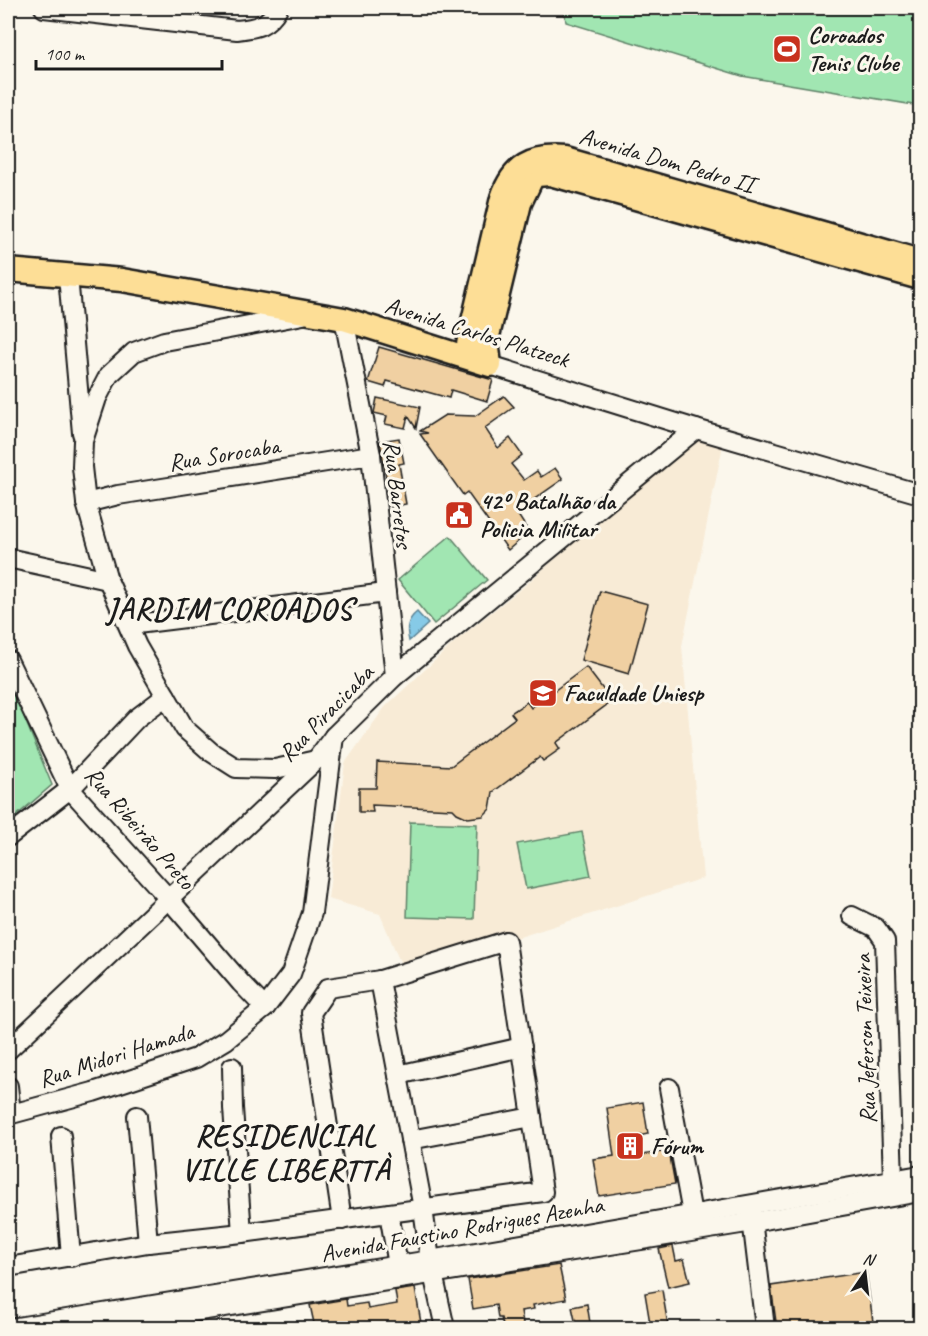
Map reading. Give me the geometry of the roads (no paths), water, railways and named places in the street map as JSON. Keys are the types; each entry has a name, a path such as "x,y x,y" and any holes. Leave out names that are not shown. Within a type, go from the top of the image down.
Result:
{"main road":[{"name":"Avenida Dom Pedro II","path":"466,356 502,198 508,181 525,165 547,158 565,159 921,261"},
{"name":"Avenida Dom Pedro II","path":"490,364 487,340 520,203 532,178 542,174 584,183 921,278"},
{"name":"Avenida Carlos Platzeck","path":"8,270 122,280 344,319 490,364"}],"street":[{"path":"44,8 237,30 258,28 278,8"},
{"path":"68,276 83,441 82,467 86,503 108,580 137,646 185,729 211,752 236,768 275,769 316,760"},
{"path":"83,441 97,399 109,375 134,352 164,341 312,313"},
{"name":"Rua Barretos","path":"344,319 371,455 395,676"},
{"name":"Avenida Carlos Platzeck","path":"490,364 696,429 921,494"},
{"name":"Rua Piracicaba","path":"8,1050 316,760 334,736 395,676 696,429"},
{"name":"Rua Sorocaba","path":"86,503 118,495 371,455"},
{"path":"8,558 108,580"},
{"path":"129,625 386,593"},
{"name":"Rua Ribeirão Preto","path":"8,660 70,789 265,1008"},
{"path":"8,837 70,789 137,718 166,696"},
{"name":"Rua Midori Hamada","path":"9,1114 93,1092 196,1058 226,1040 265,1008 291,974 312,913 334,736"},
{"name":"Rua Jeferson Teixeira","path":"852,916 876,928 885,941 893,1179"},
{"path":"8,1267 148,1243 242,1233 342,1220 543,1192 506,941 380,980 328,988 311,1013 342,1220"},
{"path":"380,980 423,1208 431,1267 445,1329"},
{"path":"398,1076 522,1047"},
{"path":"232,1067 242,1233"},
{"path":"8,1086 9,1114"},
{"path":"669,1088 694,1222"},
{"path":"137,1116 148,1243"},
{"path":"410,1140 532,1117"},
{"path":"61,1136 71,1257"},
{"name":"Avenida Faustino Rodrigues Azenha","path":"752,1214 893,1179 921,1175"},
{"name":"Avenida Faustino Rodrigues Azenha","path":"11,1329 120,1317 694,1222 921,1192"},
{"path":"389,1213 398,1265"},
{"path":"752,1214 765,1329"},
{"name":"Avenida Faustino Rodrigues Azenha","path":"266,1293 398,1265 431,1267"},
{"name":"Avenida Faustino Rodrigues Azenha","path":"95,1329 120,1317"}],"water":[{"path":"675,8 721,8 720,15 675,10"},
{"path":"417,612 428,624 409,641 408,625"}],"place":[{"name":"Coroados Tenis Clube","path":"787,49"},
{"name":"42º Batalhão da Policia Militar","path":"459,515"},
{"name":"Faculdade Uniesp","path":"543,693"},
{"name":"Fórum","path":"630,1146"}],"district":[{"name":"JARDIM COROADOS","path":"230,609"},
{"name":"RESIDENCIAL VILLE LIBERTTÀ","path":"286,1153"}]}
